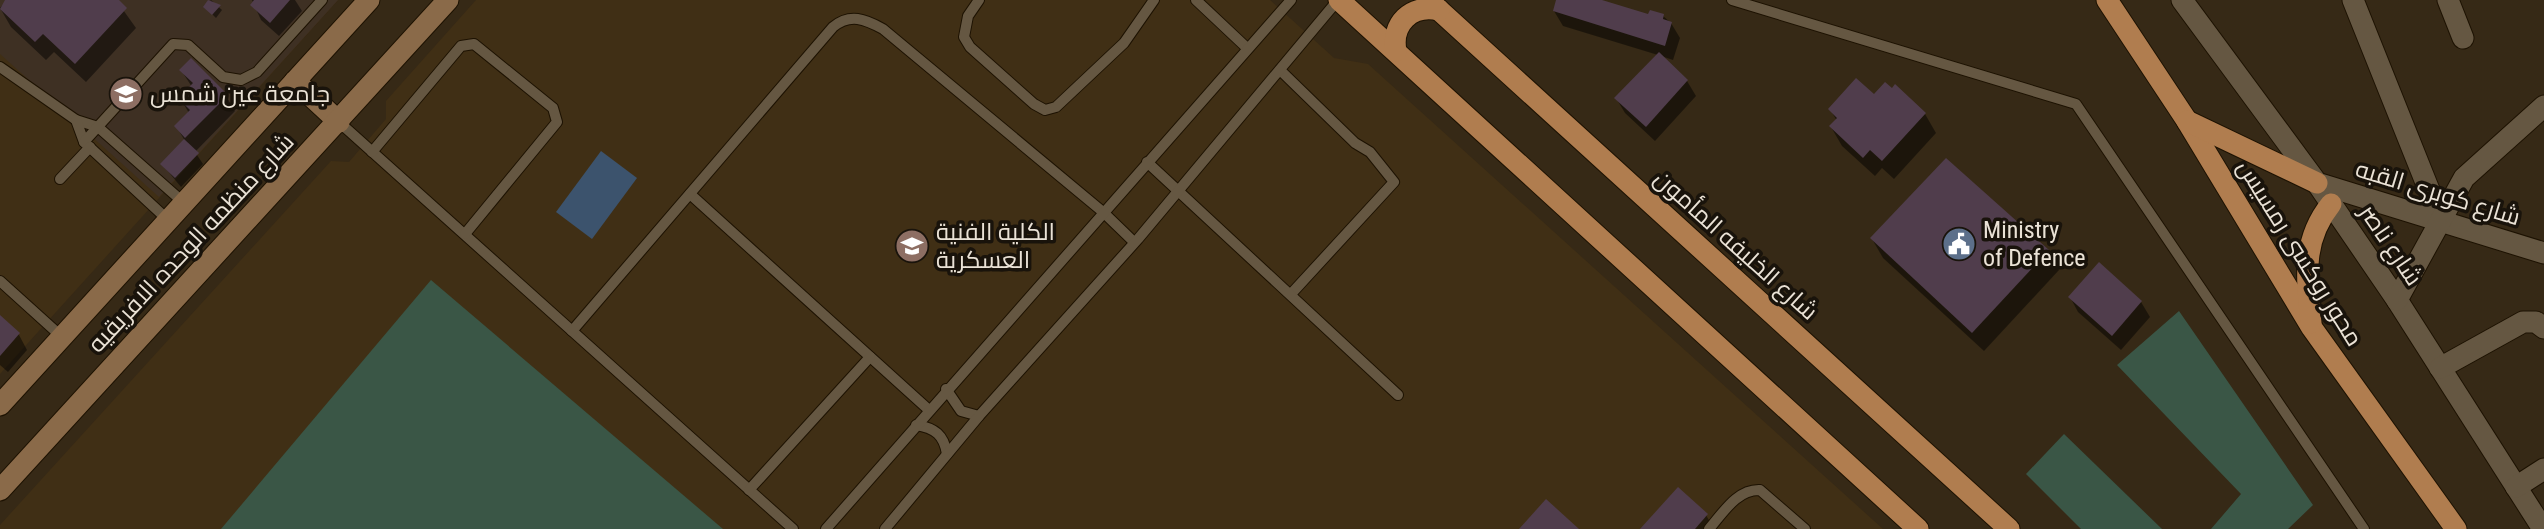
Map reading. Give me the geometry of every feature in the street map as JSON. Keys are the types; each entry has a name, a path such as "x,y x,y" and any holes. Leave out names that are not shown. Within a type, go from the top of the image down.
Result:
{"main road":[{"path":"1339,0 1919,529"},
{"name":"محور روكسى رمسيس","path":"2107,0 2187,121 2312,328 2456,529"},
{"path":"1396,51 1395,35 1402,21 1415,11 1433,5"},
{"name":"شارع الخليفه المأمون","path":"1433,5 2009,529"},
{"path":"2187,121 2317,183"},
{"path":"2312,328 2307,254 2320,218 2332,204"}],"street":[{"name":"شارع منظمه الوحده الافريقيه","path":"0,405 369,0"},
{"name":"شارع منظمه الوحده الافريقيه","path":"0,490 448,0"},
{"name":"شارع ناصر","path":"2182,0 2332,204 2397,300 2543,529"},
{"path":"2353,0 2441,220"},
{"path":"2448,0 2463,38"},
{"path":"295,81 339,122"},
{"path":"2397,300 2473,166 2544,106"},
{"name":"شارع كوبرى القبه","path":"2317,183 2544,253"},
{"path":"2440,368 2523,322 2536,322 2544,328"},
{"path":"2516,487 2544,469"}],"lane":[{"path":"60,179 98,127 173,44 188,45 223,76 241,80 257,72 322,0"},
{"path":"979,0 968,16 964,37 979,55 1034,104 1045,110 1056,107 1124,43 1154,0"},
{"path":"1196,0 1247,48"},
{"path":"825,529 1291,0"},
{"path":"885,529 979,416 1134,242 1339,0"},
{"path":"1732,0 2076,104 2364,529"},
{"path":"572,331 833,27 846,19 856,18 883,29 1103,212 1134,242"},
{"path":"372,152 461,46 474,44 553,108 557,122 465,234"},
{"path":"0,67 76,120 98,127 183,202"},
{"path":"1280,70 1354,143 1370,152 1394,182 1291,294"},
{"path":"76,120 87,145 168,220"},
{"path":"339,122 793,529"},
{"path":"1147,162 1398,395"},
{"path":"690,194 929,410"},
{"path":"0,281 62,337"},
{"path":"750,490 870,357"},
{"path":"946,389 961,411 979,416"},
{"path":"916,425 938,432 944,439 947,454"},
{"path":"1709,529 1739,496 1751,490 1760,490 1805,529"}],"shaded area":[{"name":"جامعة عين شمس","path":"0,0 338,0 0,374"},
{"path":"0,0 338,0 159,197 0,54"},
{"name":"الكلية الفنية العسكرية","path":"476,0 1270,0 1334,58 1368,64 1883,529 0,529 0,525 331,161 349,162 386,119 386,101"}],"green space":[{"path":"431,280 723,529 221,529"},
{"path":"2179,311 2313,505 2288,529 2211,529 2241,494 2117,365"},
{"path":"2064,434 2162,529 2081,529 2026,474"}],"water":[{"path":"601,151 637,178 592,239 556,212"}],"building":[{"path":"5,0 119,0 127,8 75,64 43,34 35,42 0,9"},
{"path":"208,0 221,5 212,15 203,7"},
{"path":"254,0 290,0 270,23 250,5"},
{"path":"1556,0 1602,0 1648,14 1650,10 1664,14 1663,19 1672,22 1665,46 1553,11"},
{"path":"1659,52 1688,80 1646,127 1614,98"},
{"path":"191,58 228,95 185,138 174,126 190,110 178,98 193,83 179,70"},
{"path":"1856,78 1874,94 1885,82 1892,88 1895,84 1926,113 1882,161 1870,150 1863,158 1829,126 1837,118 1828,109"},
{"path":"184,139 199,153 175,178 160,164"},
{"name":"Ministry of Defence","path":"1946,158 2049,250 1972,333 1870,238"},
{"path":"2099,262 2142,301 2112,336 2068,297"},
{"path":"0,315 20,333 0,356"},
{"path":"1678,487 1708,514 1695,529 1640,529"},
{"path":"1546,499 1579,529 1519,529"}],"place":[{"name":"جامعة عين شمس","path":"126,94"},
{"name":"Ministry of Defence","path":"1959,244"},
{"name":"الكلية الفنية العسكرية","path":"912,246"}]}
